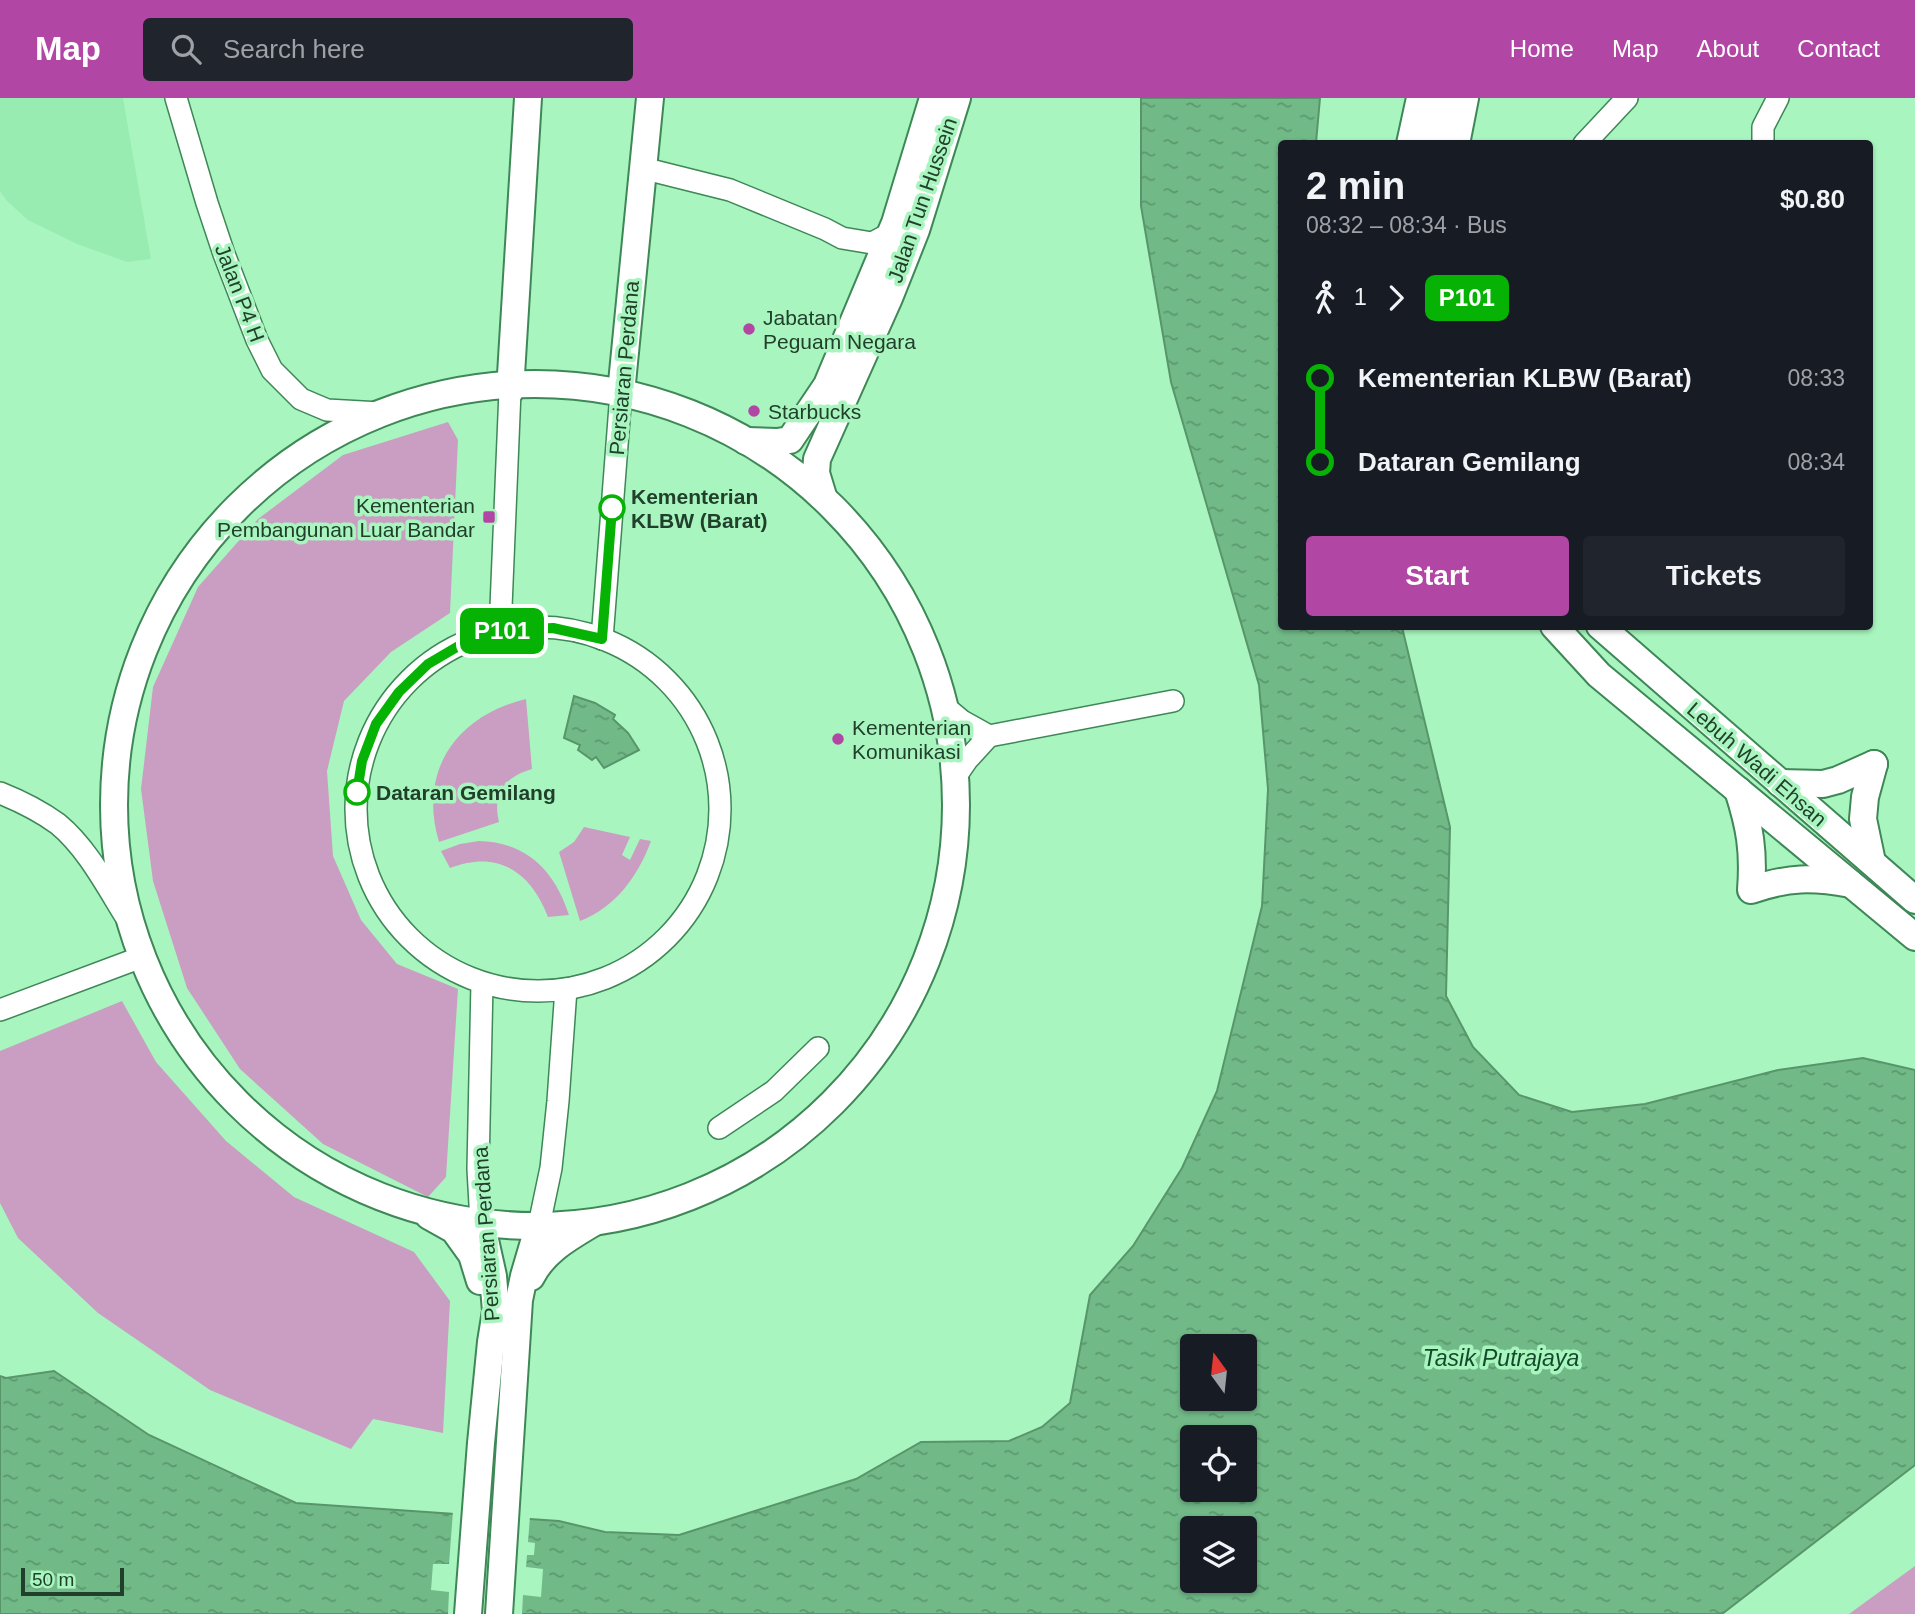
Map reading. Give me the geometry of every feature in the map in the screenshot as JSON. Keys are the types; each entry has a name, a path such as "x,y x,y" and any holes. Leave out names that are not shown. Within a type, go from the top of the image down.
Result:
{"main road":[{"path":"510,391 528,98"},
{"name":"Persiaran Perdana","path":"621,393 650,98"},
{"name":"Jalan Tun Hussein","path":"746,441 790,440 827,385 891,233 933,98"},
{"name":"Jalan Tun Hussein","path":"823,496 816,473 817,459 889,298 916,230 957,98"},
{"path":"1411,140 1420,98"},
{"path":"1433,140 1456,101"},
{"path":"1456,101 1456,140"},
{"path":"510,391 621,393 668,405 746,441 823,496 873,553 904,599 925,646 944,706 956,776 956,852 944,929 911,1002 868,1071 833,1107 790,1144 718,1188 658,1209 597,1220 539,1226 481,1222 403,1201 352,1181 274,1133 238,1102 180,1040 157,999 139,958 126,917 118,833 119,772 123,733 144,634 167,581 195,537 233,501 300,455 380,413 510,391"},
{"name":"Lebuh Wadi Ehsan","path":"1558,630 1599,675 1915,937"},
{"name":"Lebuh Wadi Ehsan","path":"1605,630 1915,900"},
{"path":"1780,783 1823,784 1874,764 1865,797 1863,819 1872,862"},
{"path":"1738,790 1752,842 1751,890 1776,881 1807,878 1853,884"},
{"path":"403,1201 454,1230 472,1255 483,1291 491,1342"},
{"path":"519,1300 537,1265 553,1248 597,1220"},
{"name":"Persiaran Perdana","path":"467,1614 495,1311 493,1276 481,1222"},
{"name":"Persiaran Perdana","path":"499,1614 519,1300 539,1226"}],"street":[{"name":"Jalan P4 H","path":"176,98 224,254 257,340 272,370 301,399 327,410 380,413"},
{"path":"1588,140 1628,98"},
{"path":"1763,140 1763,127 1778,98"},
{"path":"642,168 730,190 825,229 842,238 858,254 869,284"},
{"path":"842,238 872,243 891,233"},
{"path":"500,631 510,391"},
{"name":"Persiaran Perdana","path":"602,639 621,393"},
{"path":"553,628 602,639 635,655 664,677 688,705 706,737 717,772 721,809 718,846 706,881 688,913 664,941 635,964 602,980 566,989 524,991 482,983 446,967 414,943 387,913 368,878 358,840 355,800 362,761 376,724 399,692 428,664 462,644 500,631 553,628"},
{"path":"956,776 989,736 1173,701"},
{"path":"944,706 962,721 989,736"},
{"path":"0,793 26,804 57,824 79,845 126,917"},
{"path":"0,1010 139,958"},
{"name":"Persiaran Perdana","path":"481,1222 478,1169 482,983"},
{"path":"539,1226 551,1168 566,989"},
{"path":"719,1128 774,1091 818,1048"}],"shaded area":[{"path":"0,98 123,98 151,259 127,262 77,244 28,220 6,200 0,191"},
{"path":"448,422 458,440 450,613 391,652 344,701 327,771 333,856 361,920 397,964 458,989 446,1177 428,1197 323,1144 240,1069 187,988 153,881 141,789 153,687 198,587 258,519 343,455"},
{"path":"526,699 532,769 514,777 503,788 497,803 499,822 439,842 434,816 434,793 439,770 448,751 462,733 480,719 501,707"},
{"path":"584,827 630,837 622,855 630,860 640,839 651,841 624,889 604,908 580,921 559,852 574,842"},
{"path":"479,841 511,847 537,862 556,885 569,915 548,917 532,888 511,869 484,861 450,868 441,851"},
{"path":"122,1001 156,1062 226,1141 294,1197 414,1252 450,1301 443,1433 373,1419 351,1449 210,1390 98,1313 18,1238 0,1203 0,1051"},
{"path":"1915,1566 1915,1614 1849,1614"}],"water":[{"name":"Tasik Putrajaya","path":"1141,98 1320,98 1316,140 1278,140 1278,630 1403,630 1450,827 1446,996 1473,1047 1519,1095 1572,1112 1645,1104 1778,1070 1863,1058 1915,1070 1915,1465 1722,1614 0,1614 0,1376 6,1378 54,1371 149,1435 296,1503 559,1521 605,1532 679,1535 856,1479 921,1442 1009,1441 1042,1427 1070,1403 1090,1295 1133,1246 1182,1168 1217,1091 1262,906 1268,789 1259,685 1171,382 1141,206"},
{"path":"574,696 595,703 615,715 613,719 628,733 639,750 604,768 596,757 592,760 578,750 580,745 564,738"}],"pier":[{"path":"453,1511 530,1516 528,1542 535,1543 534,1555 527,1555 526,1567 543,1569 541,1597 523,1595 522,1614 448,1614 449,1592 431,1590 433,1564 449,1564"}],"bus line":[{"name":"P101","path":"357,792 362,761 376,724 399,692 428,664 462,644 500,631 553,628 602,639 612,508"}],"place":[{"name":"Jabatan Peguam Negara","path":"749,329"},
{"name":"Starbucks","path":"754,411"},
{"name":"Kementerian KLBW (Barat)","path":"612,508"},
{"name":"Kementerian Pembangunan Luar Bandar","path":"489,517"},
{"name":"Kementerian Komunikasi","path":"838,739"},
{"name":"Dataran Gemilang","path":"357,792"}]}
